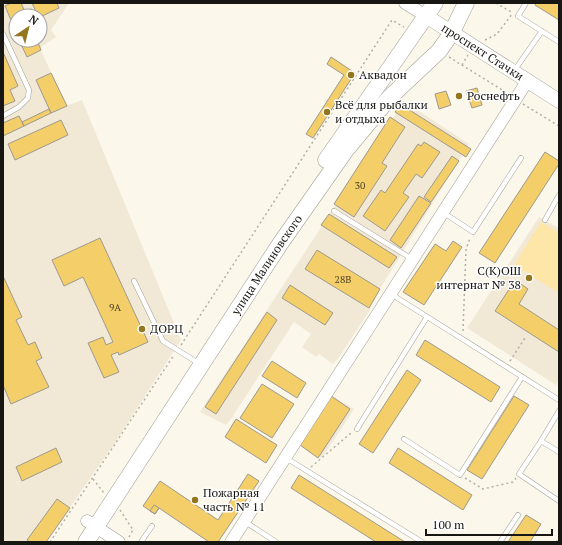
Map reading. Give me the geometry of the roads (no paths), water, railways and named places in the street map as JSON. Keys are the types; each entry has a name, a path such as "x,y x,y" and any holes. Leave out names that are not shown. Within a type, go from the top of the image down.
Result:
{"highway":[{"name":"улица Малиновского","path":"73,542 91,524 336,144 435,3"},
{"name":"улица Малиновского","path":"109,496 280,244 346,150 390,97 439,51 451,34 466,3"},
{"name":"улица Малиновского","path":"86,542 91,524"}],"main road":[{"name":"проспект Стачки","path":"426,16 451,34 528,80 559,101"}],"street":[{"name":"проспект Стачки","path":"405,3 426,16"},
{"path":"231,542 528,80"},
{"path":"91,524 119,542"}],"lane":[{"path":"526,3 518,16 559,42"},
{"path":"514,72 542,31"},
{"path":"3,34 29,90 28,98 24,103 3,116"},
{"path":"442,212 473,232 521,158"},
{"path":"545,220 559,195"},
{"path":"334,211 412,259"},
{"path":"134,281 163,341 195,361"},
{"path":"390,293 559,400"},
{"path":"357,429 427,317"},
{"path":"404,439 460,475 522,377"},
{"path":"559,411 519,474 559,501"},
{"path":"541,441 559,452"},
{"path":"285,457 422,542"},
{"path":"500,542 518,515"},
{"path":"244,521 276,542"},
{"path":"141,542 152,526"}],"place":[{"name":"Аквадон","path":"351,75"},
{"name":"Роснефть","path":"459,96"},
{"name":"Всё для рыбалки и отдыха","path":"327,112"},
{"name":"С(К)ОШ интернат № 38","path":"529,278"},
{"name":"ДОРЦ","path":"142,329"},
{"name":"Пожарная часть № 11","path":"195,500"}]}
